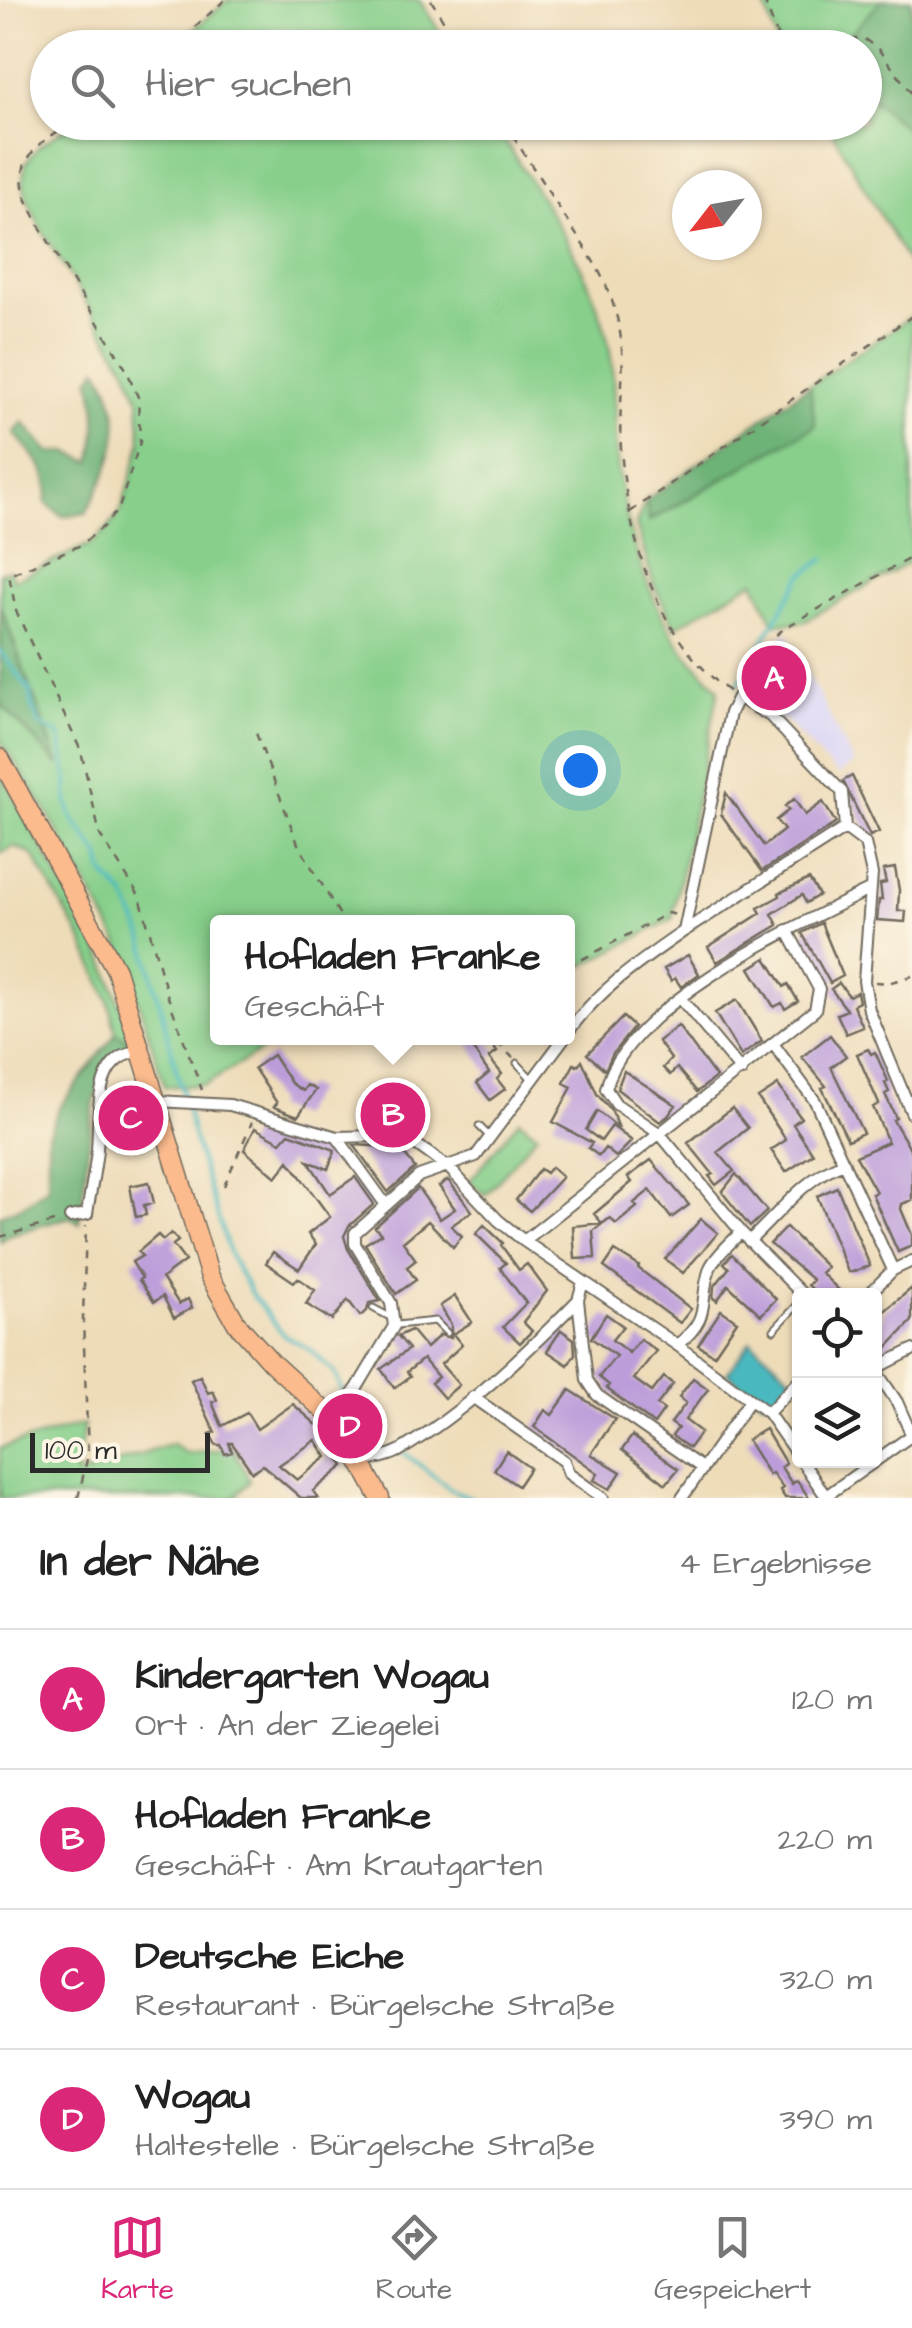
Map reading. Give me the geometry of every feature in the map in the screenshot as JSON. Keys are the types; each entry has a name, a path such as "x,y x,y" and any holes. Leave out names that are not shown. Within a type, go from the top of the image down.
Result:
{"main road":[{"path":"0,758 116,970 142,1052 166,1101 192,1228 210,1276 237,1324 272,1363 337,1411 380,1498"}],"street":[{"path":"684,932 730,712 738,697 770,716 842,792 845,828"},
{"path":"845,828 865,842 872,874 864,981 868,1010 912,1114"},
{"path":"575,1023 630,968 845,828"},
{"path":"796,1288 745,1236 660,1134 616,1104 606,1089 610,1070 663,1012 689,990 786,930 869,890"},
{"path":"524,1241 815,1010 819,990 786,930"},
{"path":"681,999 741,1071"},
{"path":"337,1411 357,1388 393,1322 391,1303 354,1244 355,1234 419,1176 476,1156 559,1045"},
{"path":"774,1045 815,1101 892,1270"},
{"path":"70,1217 87,1214 97,1149 98,1108 108,1070 119,1059 142,1052"},
{"path":"166,1101 201,1101 256,1112 337,1137 410,1140 449,1168 498,1220 524,1241 678,1345 768,1413 792,1448"},
{"path":"337,1137 386,1205"},
{"path":"678,1345 689,1336 704,1312 710,1266 778,1214 784,1203 823,1171 844,1162"},
{"path":"875,1288 892,1270 910,1265"},
{"path":"583,1282 578,1300 587,1380 597,1395 702,1468"},
{"path":"361,1463 400,1450 473,1397 521,1357 578,1300"},
{"path":"882,1365 912,1350"},
{"path":"806,1468 826,1497 912,1436 881,1378"},
{"path":"768,1413 792,1388"},
{"path":"473,1397 564,1461 569,1474 602,1498"},
{"path":"684,1497 750,1400"}],"lane":[{"path":"517,1062 534,1080"},
{"path":"479,1126 490,1137"},
{"path":"372,1308 393,1322 435,1320 448,1333"},
{"path":"774,1330 792,1311"}],"path":[{"path":"192,30 225,0"},
{"path":"439,0 432,2 449,30"},
{"path":"764,0 775,30"},
{"path":"882,54 912,94"},
{"path":"0,578 81,545 105,525 120,508 140,442 138,397 126,369 40,230 24,194 25,163 45,140"},
{"path":"516,140 594,262 611,296 624,344 620,446 630,512 652,586 672,628 700,664 738,697 759,659 786,627 912,557"},
{"path":"630,512 912,316"},
{"path":"9,575 16,611 80,751 100,834 140,898 201,1101"},
{"path":"256,733 298,844 340,915"},
{"path":"575,963 668,913 687,918"},
{"path":"864,981 888,982 912,976"},
{"path":"496,1047 500,1045 517,1062"},
{"path":"224,1186 256,1112"},
{"path":"78,1498 88,1455 83,1318 87,1214"},
{"path":"0,1237 70,1217"}],"shaded area":[{"path":"787,633 854,763 838,775 750,689 779,638"}],"green space":[{"path":"228,0 419,0 439,30 194,30"},
{"path":"763,0 912,0 912,270 837,140 882,140 882,30 773,30"},
{"path":"882,0 912,0 912,133 882,108 882,30 854,30"},
{"path":"48,140 505,140 558,226 598,308 612,364 619,475 629,526 645,576 683,650 719,689 672,919 575,970 575,915 210,915 210,1045 270,1045 205,1085 165,1087 122,949 46,810 0,740 0,703 57,763 0,605 0,573 10,570 14,580 92,543 121,510 141,444 139,399 127,370 41,229 25,194 26,163"},
{"path":"912,316 912,561 802,622 774,624 754,581 675,627 654,585 636,524 646,500 650,521 814,426 810,385"},
{"path":"98,368 115,407 112,458 86,513 62,516 46,503 44,473 14,433 23,422 49,452 68,452 91,462 96,420 90,379"},
{"path":"810,385 815,426 649,521 646,500"},
{"path":"0,605 59,766 0,703"},
{"path":"0,772 104,960 134,1044 116,1033 108,999 82,940 33,855 14,846 0,854"},
{"path":"116,1033 134,1044 108,1062 94,1102 79,1223 70,1217 12,1234 0,1242 0,1215 22,1206 48,1187 48,1135 59,1108"},
{"path":"519,1120 537,1134 486,1195 469,1182"},
{"path":"84,1424 76,1476 173,1444 186,1454 233,1448 250,1481 236,1495 239,1498 0,1498 0,1448"}],"water":[{"path":"751,1341 792,1379 772,1400 762,1401 727,1373"}],"building":[{"path":"775,646 799,670 781,688 791,698 778,712 750,689"},
{"path":"852,776 879,832 870,836 843,781"},
{"path":"726,793 764,846 784,830 776,820 789,810 785,806 794,799 805,815 823,802 836,823 762,871 721,814"},
{"path":"895,868 898,911 906,911 905,922 877,920 882,900 880,884 886,883 883,870"},
{"path":"809,879 819,895 806,903 802,895 772,914 778,925 717,962 708,947 761,913 758,908 780,896 779,893"},
{"path":"821,923 843,976 830,983 802,933"},
{"path":"688,955 699,974 681,987 675,978 671,981 664,969"},
{"path":"766,958 798,1001 785,1009 782,1003 774,1007 750,968"},
{"path":"839,983 849,996 857,992 859,1002 853,1005 863,1027 846,1034 837,1014 847,1010 831,989"},
{"path":"737,1000 762,1041 741,1056 715,1013"},
{"path":"623,1017 634,1027 605,1070 587,1054"},
{"path":"678,1026 716,1077 697,1092 677,1068 670,1075 663,1068 671,1059 658,1041"},
{"path":"830,1035 846,1056 831,1067 863,1133 848,1140 822,1088 826,1086 802,1057"},
{"path":"470,1045 492,1045 497,1052 489,1058 502,1074 497,1079 505,1089 490,1100 477,1083 489,1073"},
{"path":"868,1049 871,1054 875,1052 888,1081 885,1083 889,1092 885,1094 896,1118 893,1120 912,1152 912,1200 902,1204 901,1209 912,1235 912,1246 898,1252 872,1194 876,1192 856,1156 888,1142 873,1107 879,1104 857,1054"},
{"path":"273,1055 291,1083 303,1091 307,1085 316,1090 298,1116 274,1107 277,1103 254,1068"},
{"path":"582,1060 597,1094 619,1128 597,1111 586,1130 601,1141 612,1126 632,1141 616,1157 605,1148 599,1156 588,1148 592,1143 553,1122 572,1087 564,1083 574,1064 577,1066"},
{"path":"624,1071 676,1105 668,1116 660,1122 617,1089"},
{"path":"778,1085 801,1118 793,1124 813,1154 786,1172 771,1150 786,1140 758,1098"},
{"path":"117,1093 120,1106 134,1102 143,1140 123,1146 109,1101 110,1094"},
{"path":"732,1108 748,1128 718,1152 734,1171 716,1185 709,1176 713,1174 688,1143"},
{"path":"255,1128 281,1142 289,1133 335,1150 328,1169 308,1161 330,1194 355,1177 374,1204 349,1226 344,1236 380,1301 369,1303 360,1316 348,1300 332,1320 306,1304 315,1290 298,1278 294,1282 266,1263 273,1252 299,1269 316,1244 308,1234 330,1217 289,1161 276,1177 244,1150"},
{"path":"354,1145 407,1148 405,1155 415,1168 388,1192"},
{"path":"651,1160 689,1205 671,1218 650,1190 616,1224 610,1218 593,1231 595,1258 575,1259 573,1226 602,1223 594,1214 632,1182 628,1177"},
{"path":"551,1167 562,1177 530,1211 516,1200 540,1169 546,1173"},
{"path":"736,1174 767,1211 750,1227 722,1192"},
{"path":"448,1180 472,1211 451,1226 462,1236 453,1247 428,1221 403,1242 416,1260 407,1267 416,1280 396,1294 365,1244 381,1234 375,1227 418,1188 440,1219 455,1209 439,1186"},
{"path":"149,1182 154,1203 144,1205 146,1215 136,1217 130,1186"},
{"path":"837,1187 870,1266 852,1272 848,1272 817,1196"},
{"path":"701,1219 718,1233 683,1273 665,1259"},
{"path":"484,1225 503,1243 519,1270 527,1264 547,1291 523,1322 532,1331 520,1343 503,1327 526,1303 500,1268 506,1263 476,1234"},
{"path":"786,1227 827,1267 821,1273 837,1288 811,1288 808,1285 813,1280 770,1244"},
{"path":"171,1233 178,1241 173,1245 185,1261 162,1278 179,1304 188,1299 192,1308 174,1318 163,1296 154,1302 132,1262 142,1256 138,1252 158,1235 163,1240"},
{"path":"615,1251 691,1309 680,1323 604,1267"},
{"path":"732,1254 776,1299 761,1315 728,1285 717,1301 713,1298 714,1287 729,1268 724,1263"},
{"path":"912,1288 912,1321 882,1353 884,1315"},
{"path":"455,1296 472,1322 453,1334 462,1345 441,1364 459,1385 444,1398 431,1383 438,1377 423,1359 407,1372 410,1377 394,1388 381,1369 409,1349 398,1336 411,1330 426,1348 440,1335 451,1338 451,1324 440,1306"},
{"path":"721,1310 737,1321 714,1355 698,1345"},
{"path":"606,1314 623,1326 612,1340 629,1353 640,1339 656,1351 634,1379 652,1392 664,1377 673,1384 657,1405 664,1410 654,1424 606,1388 609,1385 599,1377 616,1356 591,1338"},
{"path":"561,1330 574,1339 575,1354 568,1365 547,1351"},
{"path":"200,1376 208,1393 213,1391 217,1400 212,1402 222,1426 247,1413 257,1429 293,1404 317,1425 344,1466 313,1491 318,1498 301,1498 263,1465 252,1472 232,1443 232,1452 225,1454 221,1445 216,1445 210,1434 215,1432 191,1380","holes":["316,1440 327,1457 297,1480 279,1465"]},
{"path":"693,1378 708,1389 685,1420 701,1432 689,1448 672,1436 678,1428 671,1423 686,1403 679,1397"},
{"path":"570,1390 615,1419 591,1454 621,1472 610,1489 594,1480 598,1473 534,1427 545,1410 552,1415"},
{"path":"765,1429 786,1464 781,1467 792,1484 797,1480 809,1498 785,1498 780,1490 783,1488 772,1473 769,1475 747,1440"},
{"path":"632,1436 678,1469 666,1484 622,1450"},
{"path":"506,1451 530,1468 518,1486 494,1470"}],"waterway":[{"path":"738,684 802,575 825,559"},
{"path":"0,651 30,691 40,725 60,736 72,818 100,856 104,874 125,896 142,934 196,1147 231,1258 252,1295 284,1335 309,1349 335,1373 343,1393 357,1406"},
{"path":"403,1452 452,1490 472,1498"}],"place":[{"name":"Kindergarten Wogau","path":"774,678"},
{"name":"Hofladen Franke","path":"393,1115"},
{"name":"Deutsche Eiche","path":"131,1118"},
{"name":"Wogau","path":"350,1426"}]}
